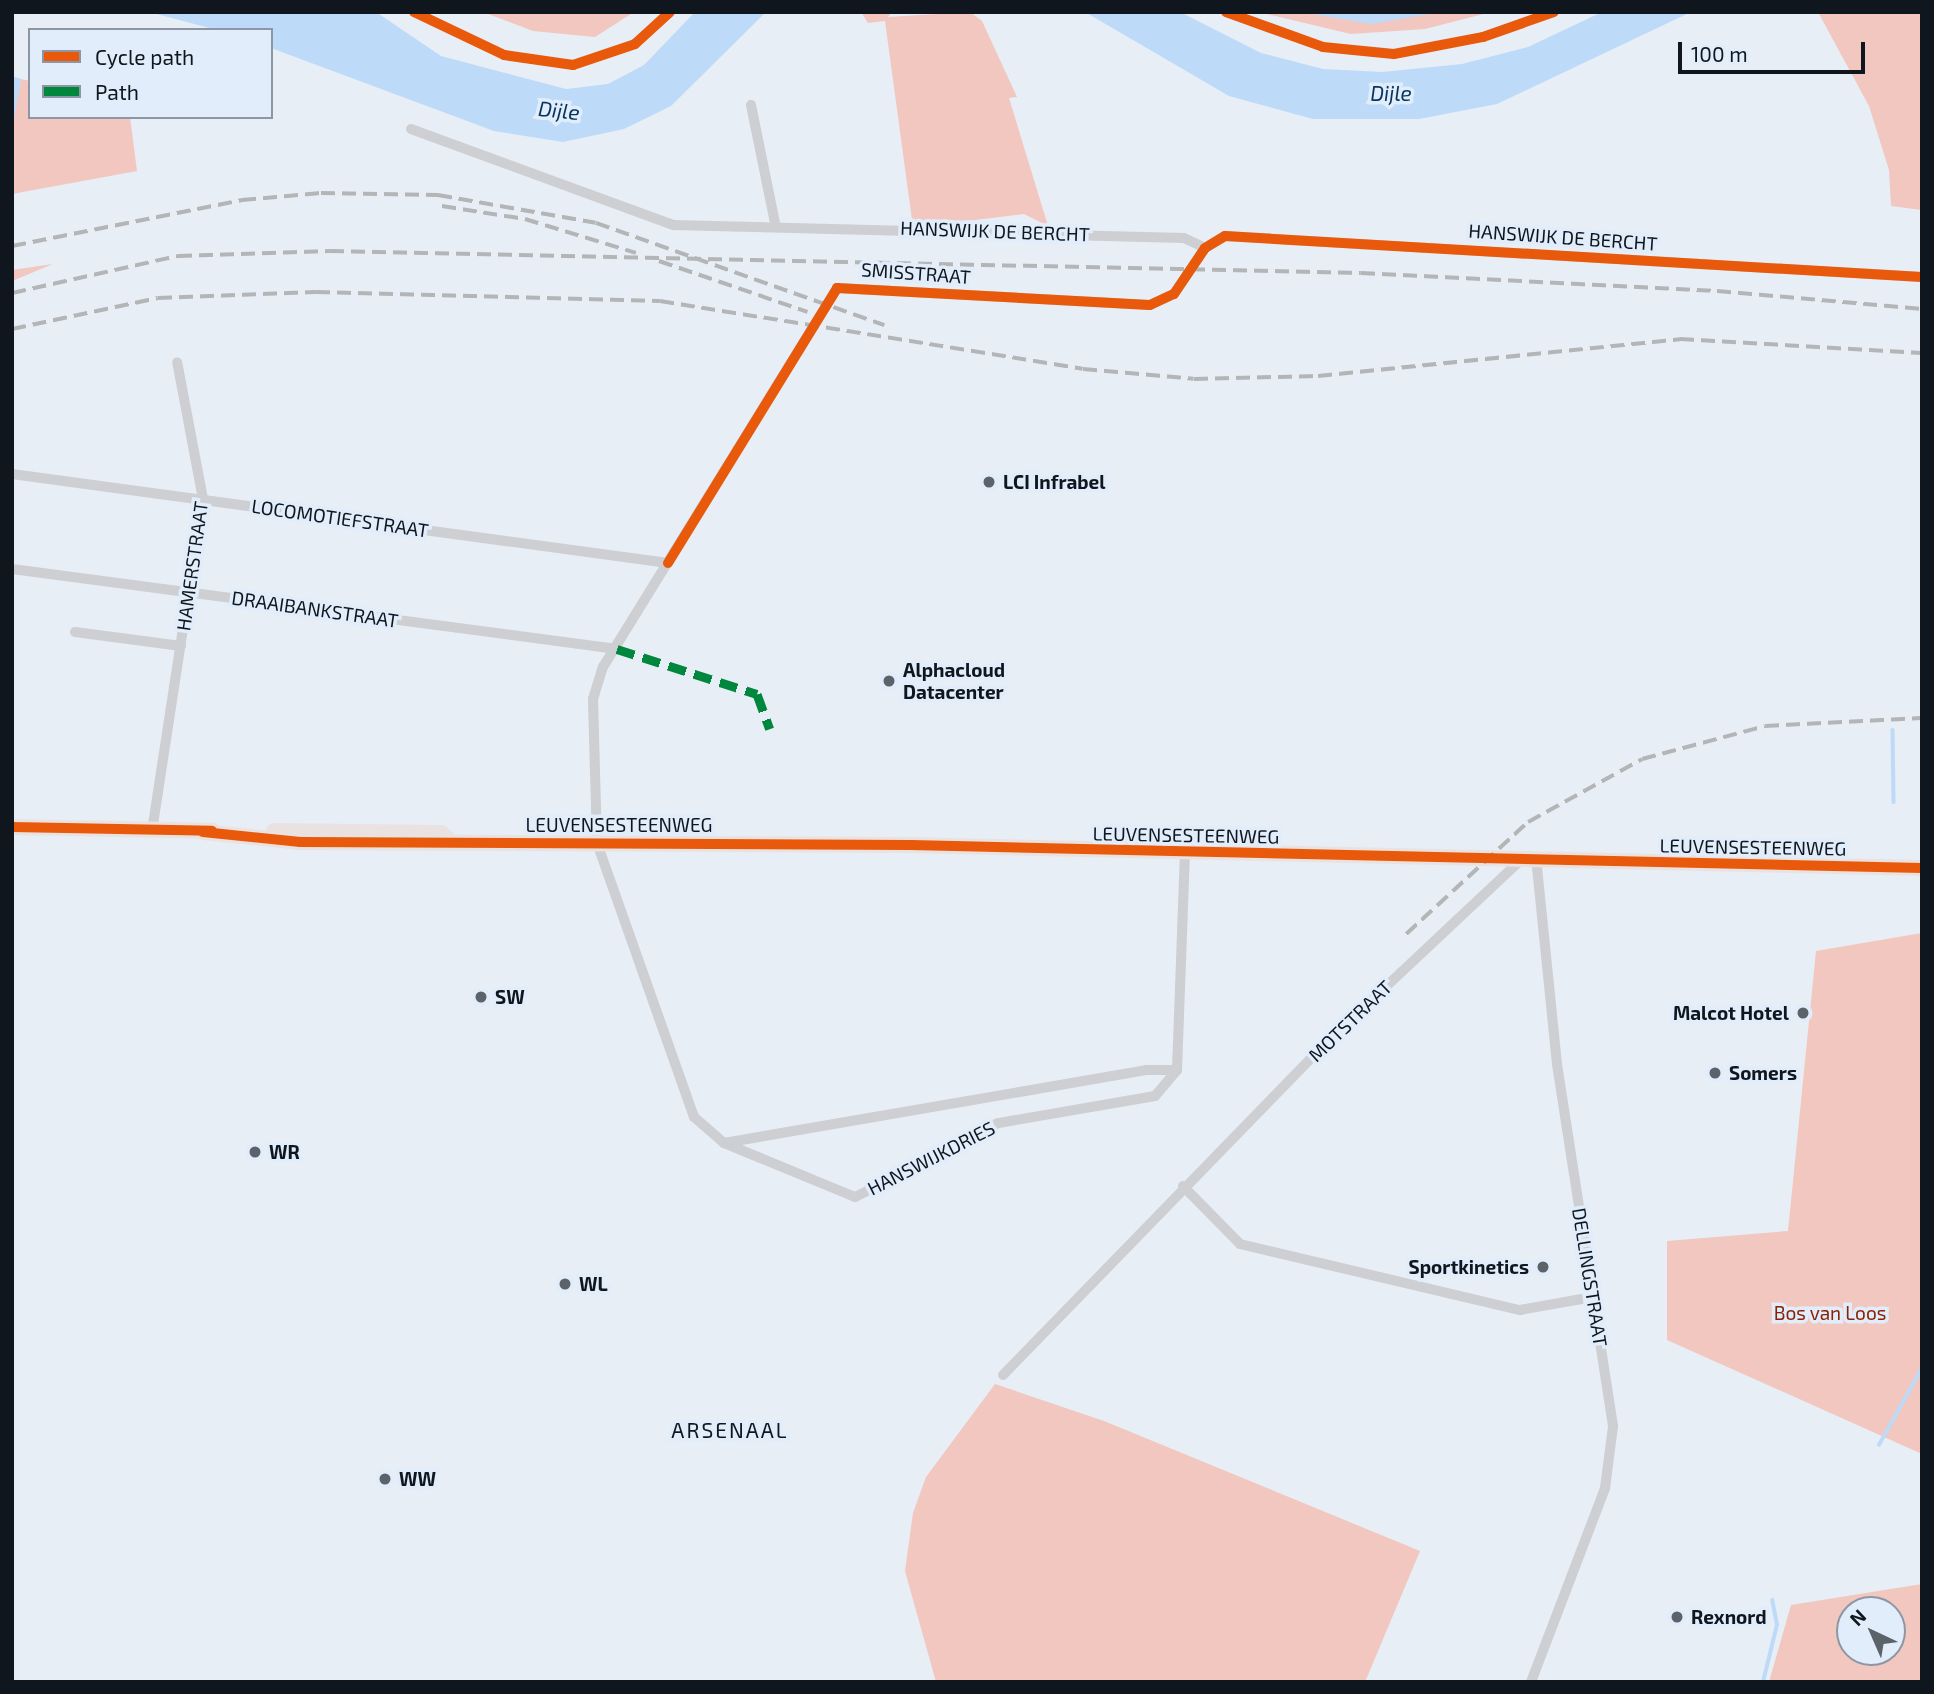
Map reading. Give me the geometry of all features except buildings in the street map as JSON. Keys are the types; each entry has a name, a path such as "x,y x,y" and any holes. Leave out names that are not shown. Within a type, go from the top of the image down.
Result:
{"main road":[{"name":"LEUVENSESTEENWEG","path":"12,827 203,832 441,833 450,841 1529,859 1922,869"}],"street":[{"path":"751,104 775,223"},
{"name":"HANSWIJK DE BERCHT","path":"411,129 674,225 775,223 1184,237 1205,248 1225,236 1922,277"},
{"name":"SMISSTRAAT","path":"597,843 593,699 617,649 830,296 848,286 1150,305 1174,294 1205,248"},
{"name":"HAMERSTRAAT","path":"152,831 203,499 177,362"},
{"name":"LOCOMOTIEFSTRAAT","path":"12,474 668,563"},
{"name":"DRAAIBANKSTRAAT","path":"12,569 617,649"},
{"name":"HAMERSTRAAT","path":"75,632 181,646"},
{"name":"HANSWIJKDRIES","path":"597,843 694,1117 724,1143 855,1197 998,1123 1155,1096 1177,1070"},
{"path":"1177,1070 1185,853"},
{"name":"MOTSTRAAT","path":"1003,1375 1183,1186 1529,859"},
{"name":"DELLINGSTRAAT","path":"1529,859 1557,1064 1613,1426 1605,1488 1531,1682"},
{"name":"HANSWIJKDRIES","path":"724,1143 1146,1070 1177,1070"},
{"path":"1183,1186 1240,1244 1520,1310 1593,1297"}],"green space":[{"path":"483,12 634,12 595,37 533,31"},
{"path":"861,12 892,12 888,17 970,12 982,21 1017,97 1009,98 1048,226 1024,214 959,222 912,220 885,21 868,23"},
{"path":"1258,12 1491,12 1425,29 1351,34"},
{"path":"1818,12 1922,12 1922,210 1891,206 1889,170 1869,106"},
{"path":"21,79 28,81 28,119 130,119 137,171 12,194 12,122"},
{"path":"53,264 12,281 12,270"},
{"name":"Bos van Loos","path":"1922,933 1922,1454 1667,1340 1667,1241 1788,1231 1816,951"},
{"path":"995,1384 1104,1421 1420,1551 1365,1682 936,1682 905,1571 913,1513 926,1477"},
{"path":"1922,1584 1922,1682 1769,1682 1791,1605 1836,1598 1836,1666 1906,1666 1906,1596 1847,1596"}],"water":[{"name":"Dijle","path":"149,12 376,12 441,56 566,89 608,84 644,65 695,12 766,12 671,106 624,129 563,142 494,131 273,49 273,28 209,28"},
{"name":"Dijle","path":"1085,12 1180,12 1261,53 1323,69 1382,72 1462,64 1528,47 1602,12 1691,12 1497,104 1419,119 1313,119 1229,96"},
{"path":"1301,12 1441,12 1371,24"},
{"path":"12,76 21,79 12,130"}],"waterway":[{"path":"1893,730 1894,802"},
{"path":"1879,1445 1922,1368"},
{"path":"1763,1682 1777,1625 1772,1600"}],"railway":[{"path":"12,246 242,200 321,193 438,195 596,223 884,325"},
{"path":"442,206 525,219 636,253"},
{"path":"12,293 178,256 330,251 1361,273 1717,291 1922,309"},
{"path":"659,261 808,312"},
{"path":"12,329 158,298 316,292 660,301 1083,369 1194,379 1318,376 1680,339 1922,353"},
{"path":"1406,934 1528,822 1642,759 1765,726 1922,718"}],"marked path":[{"path":"617,649 757,694 770,729"}],"cycle path":[{"path":"414,12 504,55 573,65 635,44 670,12"},
{"path":"1226,12 1323,47 1394,54 1483,37 1554,12"},
{"path":"668,563 837,288 1150,305 1174,294 1205,248 1225,236 1922,277"},
{"path":"12,827 212,831"},
{"path":"203,832 300,842 911,845 1922,868"}],"place":[{"name":"LCI Infrabel","path":"989,482"},
{"name":"Alphacloud Datacenter","path":"889,681"},
{"name":"SW","path":"481,997"},
{"name":"Malcot Hotel","path":"1803,1013"},
{"name":"Somers","path":"1715,1073"},
{"name":"WR","path":"255,1152"},
{"name":"Sportkinetics","path":"1543,1267"},
{"name":"WL","path":"565,1284"},
{"name":"WW","path":"385,1479"},
{"name":"Rexnord","path":"1677,1617"}],"district":[{"name":"ARSENAAL","path":"730,1430"}]}
